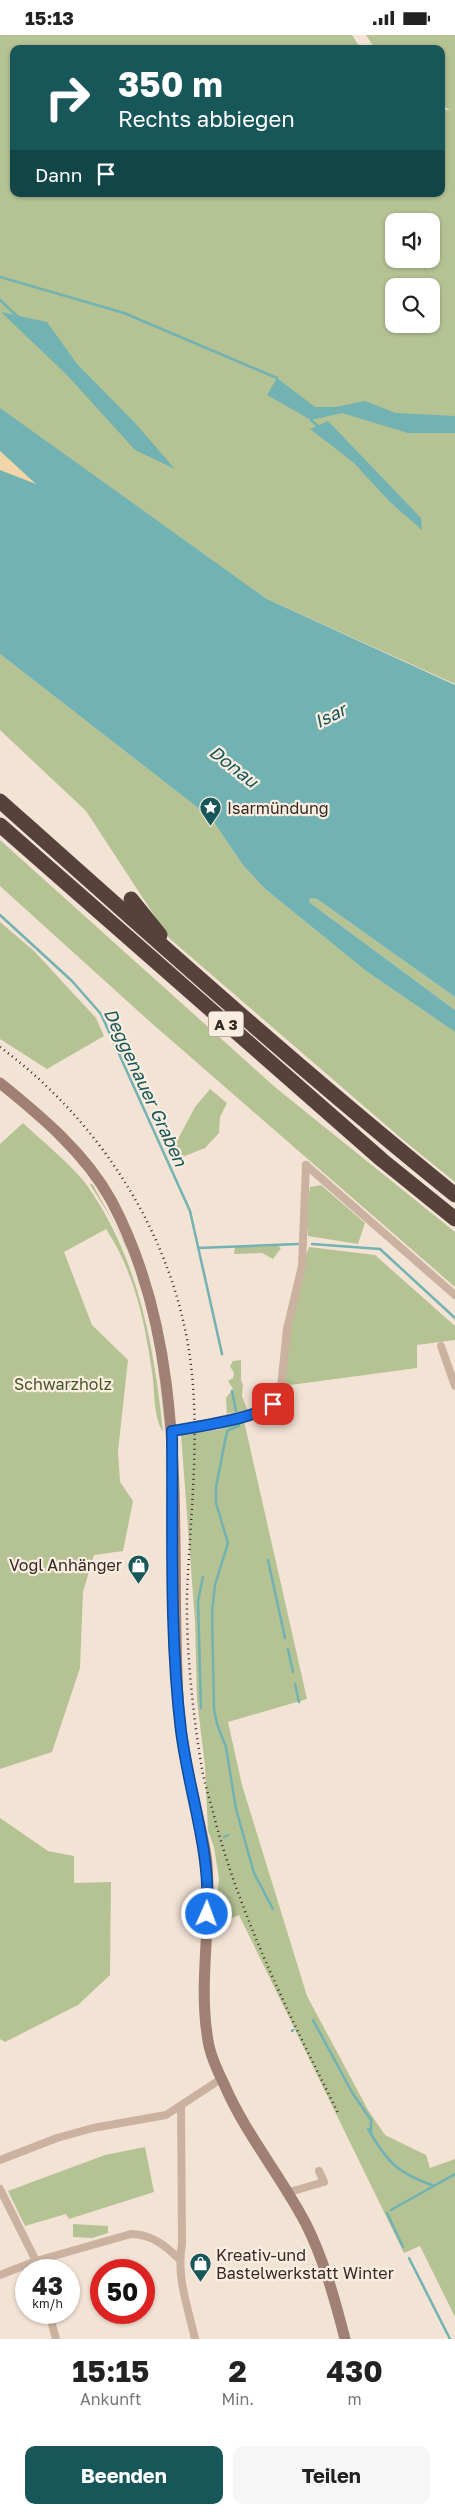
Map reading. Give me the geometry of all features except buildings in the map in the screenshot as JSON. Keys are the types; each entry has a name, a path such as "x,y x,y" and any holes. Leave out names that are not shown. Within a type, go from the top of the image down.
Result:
{"highway":[{"name":"A 3","path":"0,801 164,948 392,1145 455,1195"},
{"name":"A 3","path":"0,825 368,1147 455,1219"},
{"path":"132,899 159,932 164,948"}],"main road":[{"path":"0,1083 36,1111 85,1162 110,1199 146,1283 160,1341 172,1431 174,1620 178,1698 186,1765 207,1862 208,1897 204,1994 210,2051 233,2105 305,2222 330,2283 345,2339"}],"street":[{"path":"172,1431 268,1409 278,1397 281,1387 284,1346 291,1308 302,1266 306,1165 455,1295"},
{"path":"441,1346 455,1386"},
{"path":"0,2160 56,2138 166,2115 221,2079"},
{"path":"182,2106 182,2244 179,2259 182,2287 195,2339"},
{"path":"286,2193 324,2181 319,2171"},
{"path":"0,2189 35,2259"},
{"path":"43,2259 131,2234 140,2234 156,2240 179,2259"},
{"path":"0,2275 15,2269"},
{"path":"52,2324 56,2339"}],"green space":[{"path":"0,35 352,35 358,45 10,45 10,197 445,197 445,110 450,110 445,107 445,45 372,45 366,35 455,35 455,684 267,599 0,409"},
{"path":"0,654 211,818 242,864 264,888 366,971 455,1032 455,1182 402,1139 169,938 86,811 0,730"},
{"path":"0,840 276,1088 455,1232 455,1287 148,1020 0,886"},
{"path":"310,898 317,899 455,997 455,1010 309,902"},
{"path":"0,922 34,951 96,1018 104,1036 47,1069 0,1039"},
{"path":"210,1089 227,1103 220,1117 219,1133 205,1148 180,1158 171,1144 178,1139 195,1107"},
{"name":"Schwarzholz","path":"23,1123 65,1161 86,1184 104,1212 119,1241 141,1302 154,1366 163,1432 157,1418 149,1353 137,1297 124,1262 106,1229 64,1252 92,1325 128,1360 118,1451 120,1482 133,1501 123,1551 94,1555 83,1592 80,1668 52,1752 0,1769 0,1144"},
{"path":"89,1183 93,1185 124,1241 139,1280 155,1335 165,1430 156,1351 136,1273 115,1225"},
{"path":"321,1185 365,1223 358,1244 308,1236 306,1213 310,1187"},
{"path":"278,1246 281,1248 273,1259 262,1253 234,1254 235,1247"},
{"path":"309,1247 375,1255 455,1326 455,1340 417,1345 417,1368 283,1386 285,1351"},
{"path":"241,1360 242,1396 247,1409 244,1412 228,1413 227,1415 226,1398 233,1389 228,1381 233,1378 234,1373 230,1366 233,1361"},
{"path":"244,1421 307,1699 228,1722 242,1785 307,1996 368,2110 385,2135 426,2155 430,2168 455,2159 455,2317 420,2246 404,2253 239,1915 214,1925 219,1879 214,1847 208,1831 205,1766 197,1700 195,1622 181,1434 218,1430"},
{"path":"0,1818 48,1851 74,1856 74,1883 111,1882 110,1975 78,2005 5,2042 0,2039"},
{"path":"145,2147 154,2192 69,2219 66,2214 25,2226 8,2191 105,2155"},
{"path":"73,2224 108,2226 108,2233 92,2238 73,2237"}],"sand":[{"path":"0,451 37,485 0,470"}],"water":[{"path":"1,312 47,322 77,364 136,424 175,469 135,450 67,375"},
{"path":"277,378 315,407 336,407 365,401 396,413 455,416 455,433 408,433 342,413 311,420 267,395"},
{"path":"0,408 267,599 455,685 455,997 317,899 310,898 309,902 455,1010 455,1032 366,971 264,888 242,864 211,818 0,654 0,470 36,484 0,451"},
{"path":"328,421 421,518 422,530 390,502 353,462 310,429"}],"waterway":[{"path":"0,277 124,313 277,378"},
{"path":"0,300 17,316"},
{"path":"311,420 318,426"},
{"name":"Deggenauer Graben","path":"0,915 72,981 101,1014 190,1211 222,1354"},
{"name":"Deggenauer Graben","path":"198,1248 298,1244"},
{"name":"Deggenauer Graben","path":"312,1244 380,1249 455,1318"},
{"path":"232,1391 239,1426 228,1430 216,1487 216,1503 228,1543 215,1585 212,1612 214,1709 217,1724 226,1747 236,1809 254,1873 273,1909"},
{"path":"268,1560 285,1638"},
{"path":"201,1708 198,1601 203,1577"},
{"path":"288,1649 293,1672"},
{"path":"295,1684 299,1702"},
{"path":"224,1837 228,1835"},
{"path":"313,2020 353,2094 371,2120 371,2133"},
{"path":"368,2129 381,2150 394,2165 410,2176 434,2186"},
{"path":"391,2210 455,2174"},
{"path":"387,2213 403,2247"},
{"path":"409,2258 450,2339"}],"railway":[{"path":"0,1047 35,1075 67,1107 96,1141 122,1178 145,1218 164,1259 178,1301 188,1345 194,1406 194,1470 187,1616 193,1705 203,1775 226,1859 239,1896 286,2006 339,2115"}],"place":[{"name":"Isarmündung","path":"211,827"},
{"name":"Vogl Anhänger","path":"138,1584"},
{"name":"Kreativ-und Bastelwerkstatt Winter","path":"200,2283"}],"route":[{"path":"207,1914 207,1862 186,1765 178,1698 174,1620 172,1431 268,1409 273,1404"}],"water label":[{"name":"Isar","path":"330,715"},
{"name":"Donau","path":"234,766"}]}
